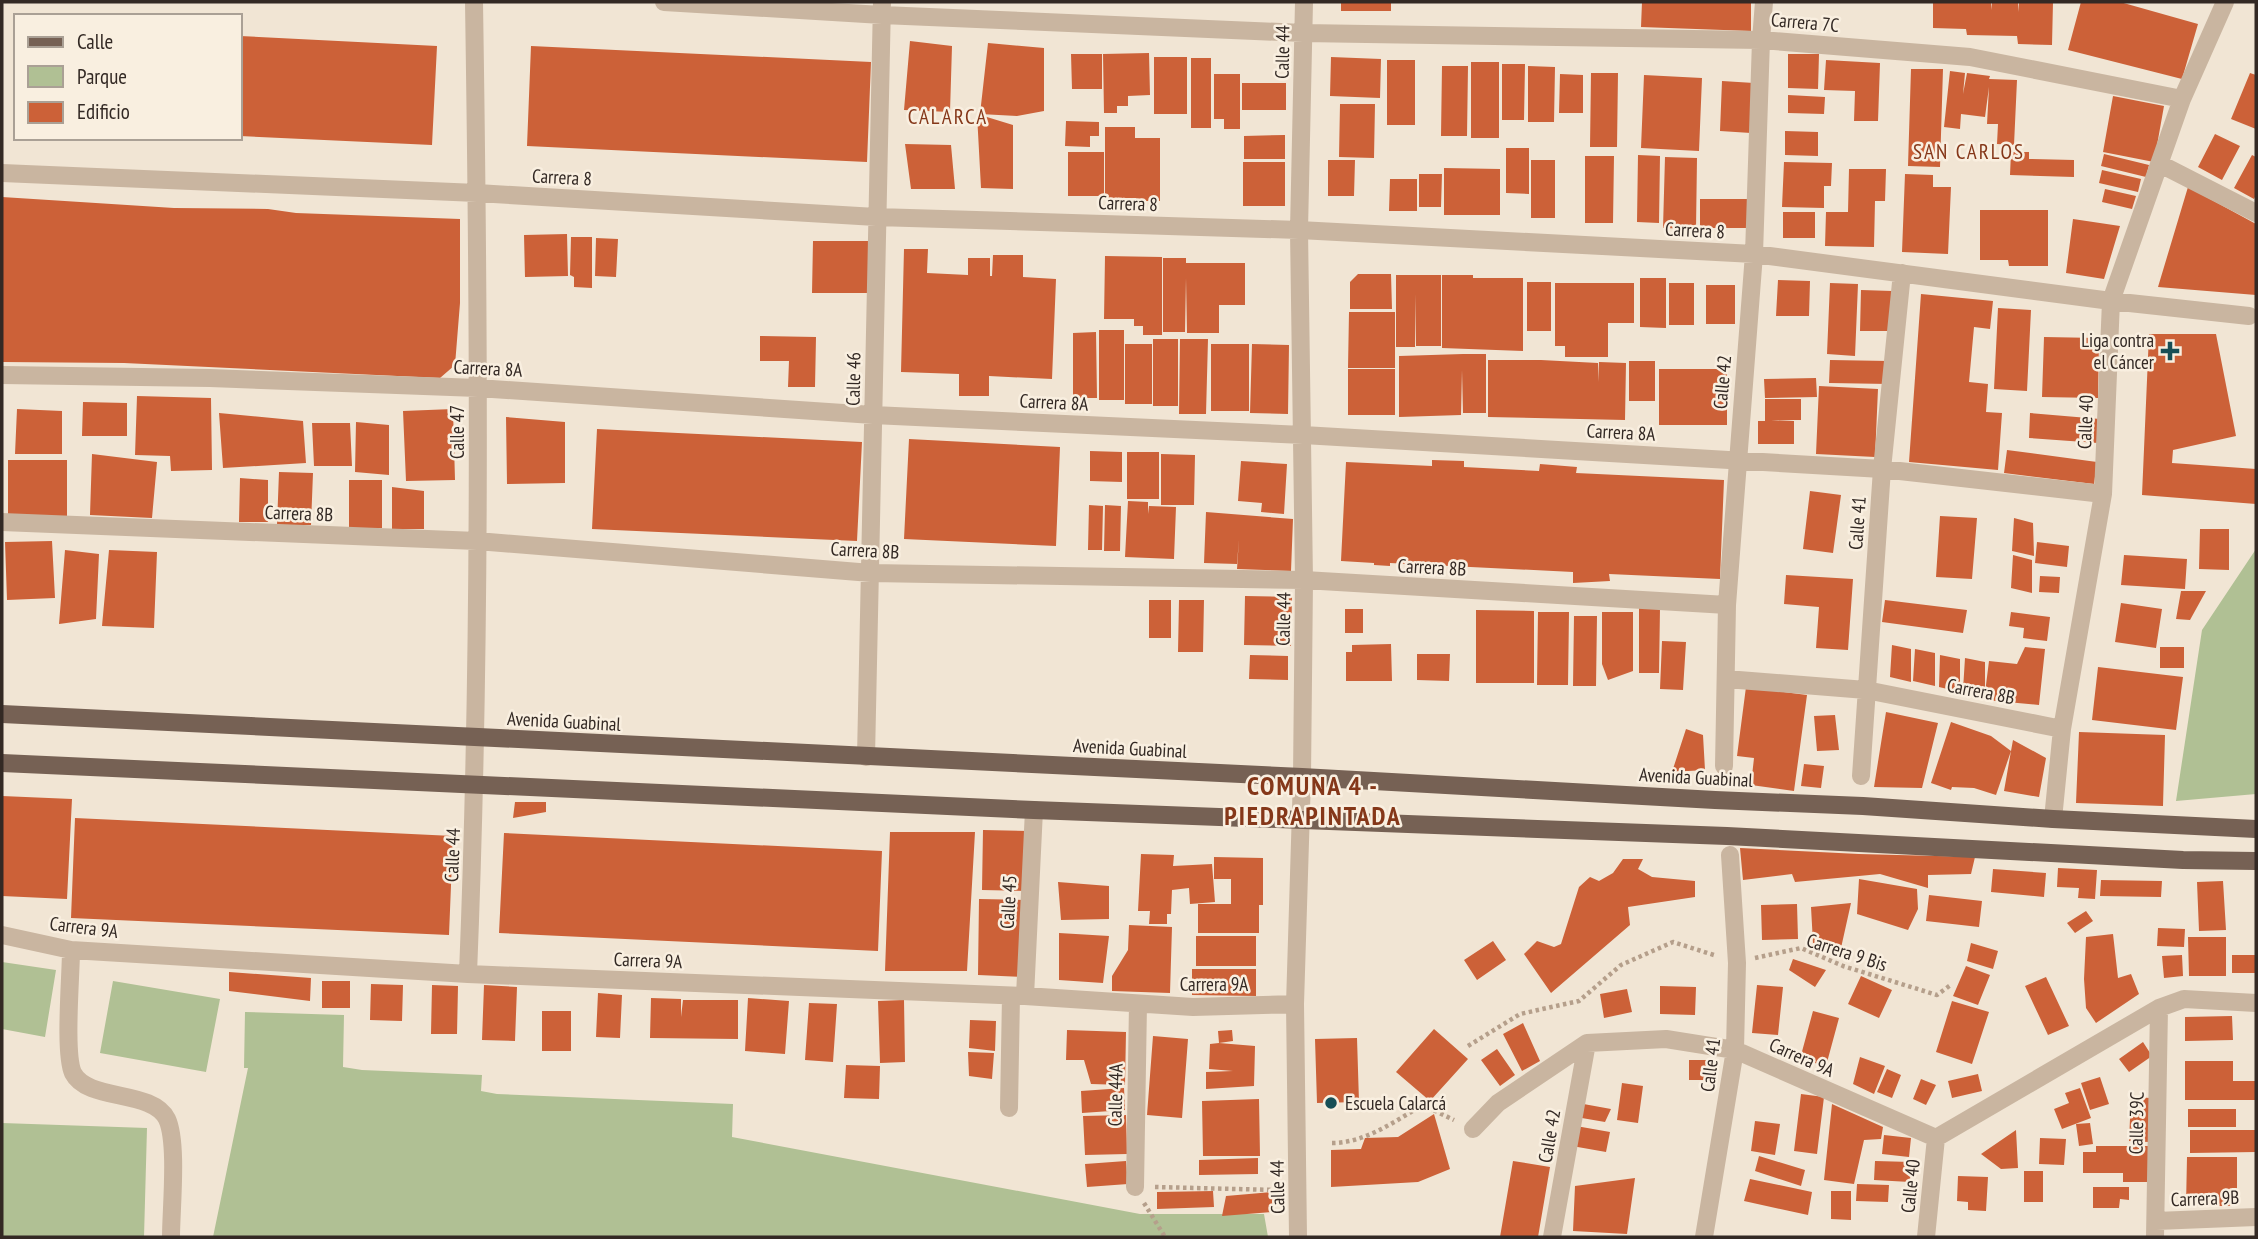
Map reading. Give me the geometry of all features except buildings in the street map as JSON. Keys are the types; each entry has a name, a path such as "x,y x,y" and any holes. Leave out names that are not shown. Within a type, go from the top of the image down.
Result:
{"main road":[{"name":"Avenida Guabinal","path":"2,714 1302,777 2256,829"},
{"path":"2,763 1034,810 1727,835 2183,860 2256,861"}],"street":[{"name":"Calle 47","path":"474,2 478,388 477,737"},
{"name":"Carrera 7C","path":"664,2 882,8 1303,33 1761,40 1970,57 2182,99"},
{"name":"Calle 44","path":"1298,1237 1295,1004 1302,777 1304,580 1299,230 1304,2"},
{"name":"Calle 42","path":"1724,766 1727,605 1754,254 1764,2"},
{"name":"Calle 40","path":"2053,819 2062,729 2103,494 2111,301 2182,99 2225,2"},
{"name":"Calle 46","path":"866,757 882,8"},
{"path":"2160,164 2256,213"},
{"name":"Carrera 8","path":"2,173 477,193 876,217 1299,230 1754,254 2111,301 2249,316"},
{"name":"Calle 41","path":"1861,776 1882,469 1902,273"},
{"name":"Carrera 8A","path":"2,375 211,378 478,388 873,415 1737,459 1882,469 2103,494"},
{"name":"Carrera 8B","path":"2,522 477,541 871,573 1304,580 1727,605"},
{"name":"Carrera 8B","path":"1726,678 1867,690 2062,729"},
{"name":"Calle 44","path":"468,974 477,737"},
{"name":"Calle 45","path":"1009,1108 1034,810"},
{"name":"Calle 41","path":"1704,1237 1735,1050 1737,962 1730,855"},
{"name":"Carrera 9A","path":"2,935 71,950 468,974 1018,996 1193,1007 1295,1004"},
{"path":"71,950 69,1056 74,1076 95,1090 151,1103 167,1118 172,1145 171,1237"},
{"path":"1936,1138 2159,1008 2184,999 2256,1003"},
{"name":"Calle 44A","path":"1135,1187 1138,1004"},
{"name":"Calle 39C","path":"2155,1229 2159,1008"},
{"name":"Carrera 9A","path":"1587,1043 1666,1039 1735,1050 1936,1138"},
{"name":"Calle 42","path":"1552,1237 1587,1043"},
{"path":"1473,1129 1498,1103 1587,1043"},
{"name":"Calle 40","path":"1926,1237 1936,1138"},
{"name":"Carrera 9B","path":"2155,1229 2256,1217"}],"path":[{"name":"Carrera 9 Bis","path":"1468,1046 1520,1014 1579,1001 1621,965 1673,942 1737,962 1801,948 1843,966 1937,995 1952,984"},
{"path":"1332,1143 1348,1143 1381,1129 1423,1105 1473,1129"},
{"path":"1135,1187 1298,1191"},
{"path":"1135,1187 1166,1237"}],"green space":[{"path":"2256,549 2256,794 2176,801 2202,630"},
{"path":"2,962 56,970 45,1037 2,1029"},
{"path":"113,981 220,999 206,1072 100,1053"},
{"path":"245,1012 344,1015 343,1067 482,1075 481,1091 497,1094 733,1104 732,1137 1140,1214 1264,1214 1268,1237 213,1237 248,1068 244,1068"},
{"path":"2,1123 147,1128 144,1237 2,1237"}],"place":[{"name":"Liga contra el Cáncer","path":"2170,351"},
{"name":"Escuela Calarcá","path":"1331,1103"}],"district":[{"name":"CALARCA","path":"948,116"},
{"name":"SAN CARLOS","path":"1969,151"},
{"name":"COMUNA 4 - PIEDRAPINTADA","path":"1313,800"}]}
